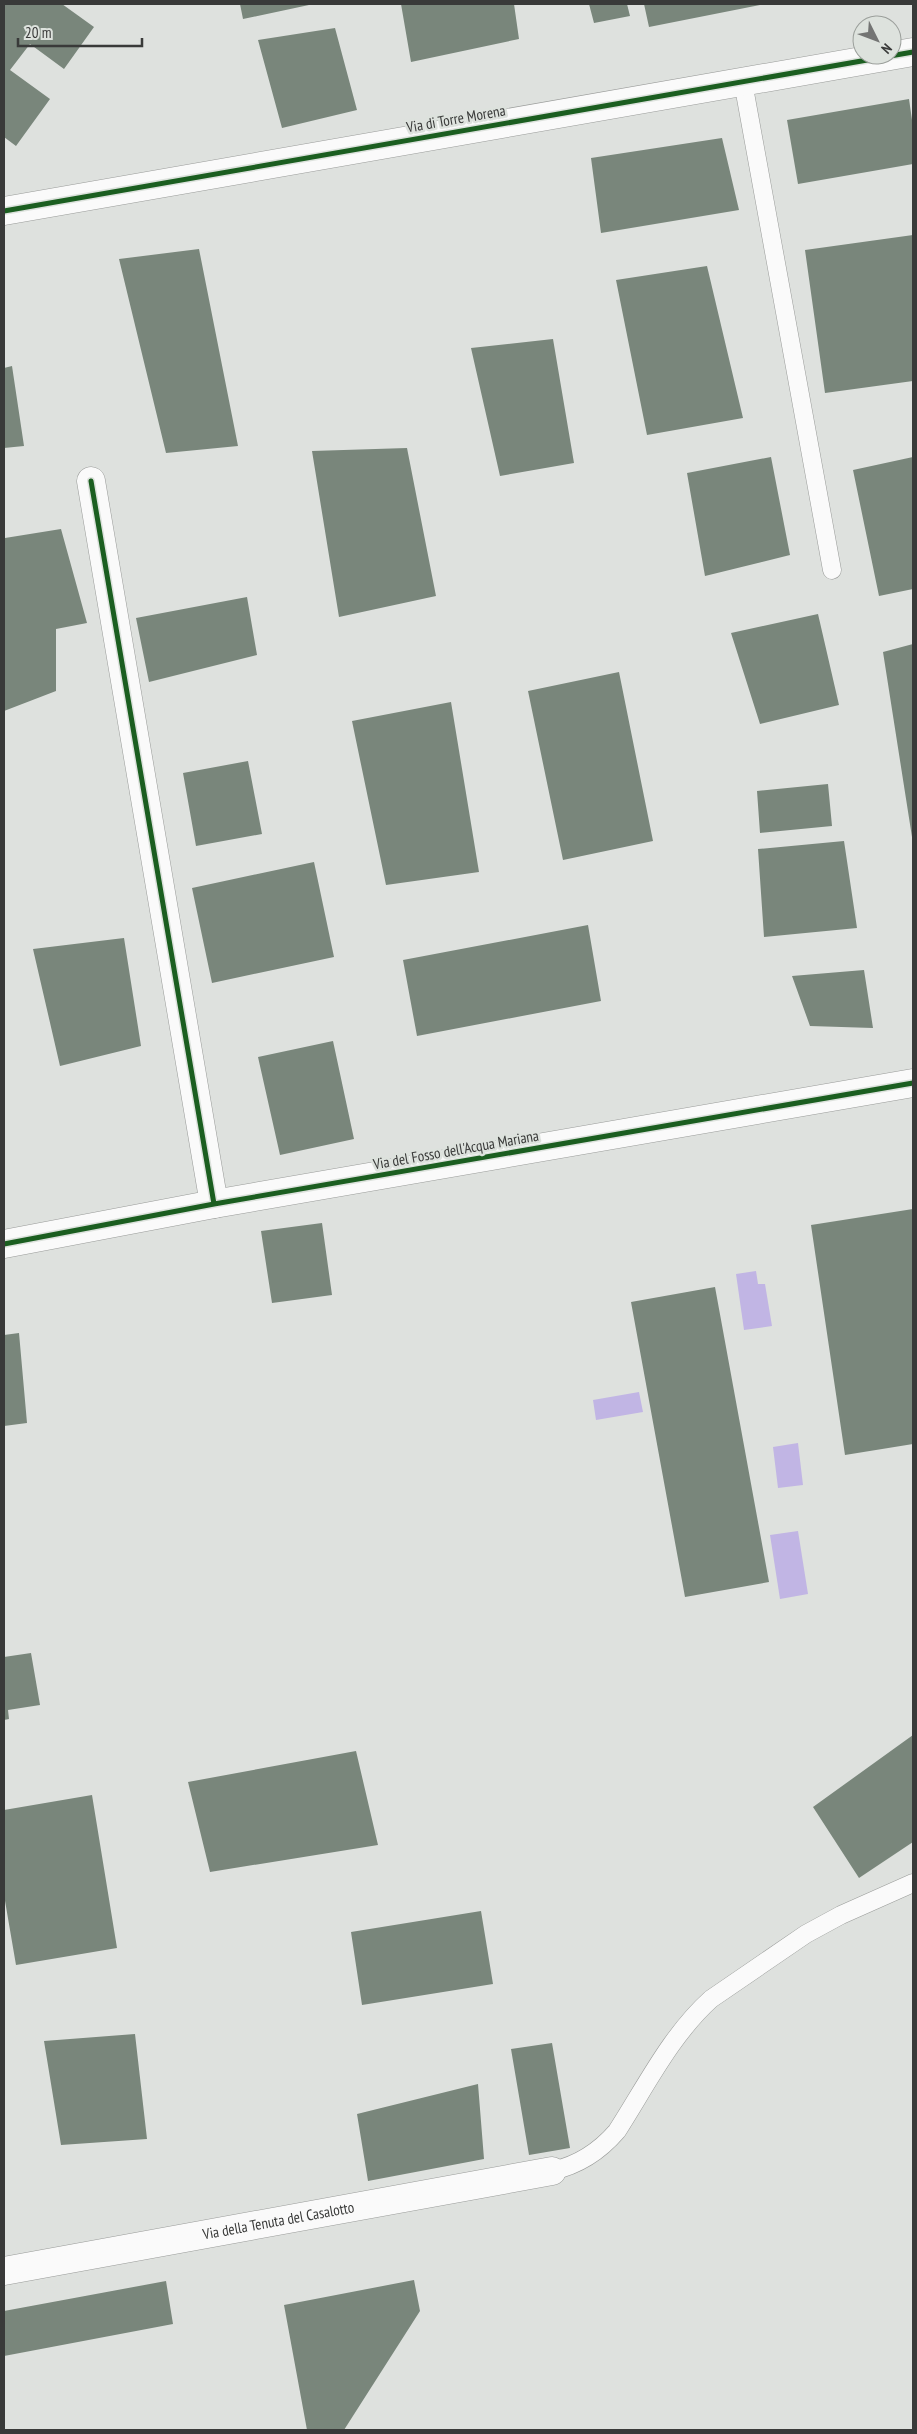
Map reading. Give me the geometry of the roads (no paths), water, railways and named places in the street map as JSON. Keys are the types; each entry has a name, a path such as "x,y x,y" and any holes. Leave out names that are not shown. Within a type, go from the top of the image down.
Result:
{"street":[{"name":"Via di Torre Morena","path":"4,211 913,52"},
{"path":"91,481 214,1204"},
{"name":"Via del Fosso dell'Acqua Mariana","path":"4,1244 214,1204 913,1083"},
{"name":"Via della Tenuta del Casalotto","path":"4,2271 552,2171"}],"lane":[{"path":"743,82 832,570"},
{"path":"552,2171 581,2161 607,2143 617,2131 677,2036 711,1999 806,1934 841,1915 913,1883"}]}
